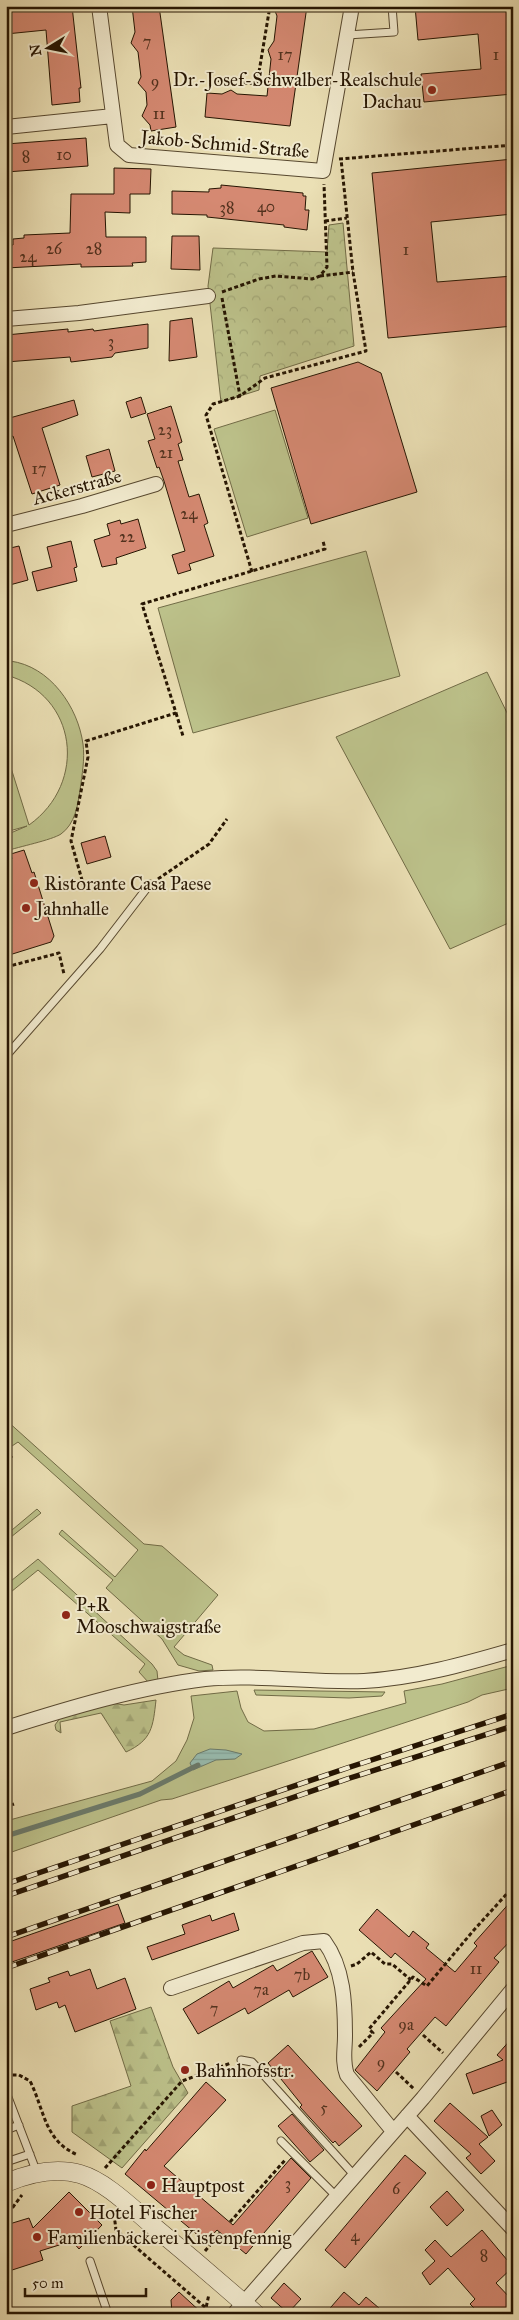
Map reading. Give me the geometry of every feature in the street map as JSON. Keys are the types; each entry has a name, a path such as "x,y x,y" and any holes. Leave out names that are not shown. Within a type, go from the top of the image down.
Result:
{"street":[{"name":"Jakob-Schmid-Straße","path":"100,6 117,145 129,155 324,166"},
{"path":"324,166 352,6"},
{"path":"6,127 113,116"},
{"path":"6,318 79,313 215,294"},
{"name":"Ackerstraße","path":"6,525 156,484"},
{"path":"6,1728 175,1683 244,1677 366,1681 436,1671 513,1650"},
{"path":"171,1988 312,1941 324,1941 331,1951 338,1970 344,2001 343,2064 347,2075 393,2131"},
{"path":"6,2183 37,2173 52,2171 71,2172 95,2181 126,2203 244,2310 336,2196 423,2098 513,1989"},
{"path":"407,2116 513,2229"}],"lane":[{"path":"347,35 394,32 392,6"},
{"path":"6,1056 100,949 150,884"},
{"path":"241,2060 252,2062 354,2175"},
{"path":"6,2092 37,2173"},
{"path":"6,2130 19,2125"},
{"path":"281,2141 336,2196"},
{"path":"6,2162 30,2154"},
{"path":"90,2261 108,2314"}],"path":[{"path":"211,80 257,84 270,6"},
{"path":"320,276 327,267 324,166 341,159 513,144"},
{"path":"252,572 206,416 213,404 240,396 265,378 366,351 353,272 341,159"},
{"path":"325,221 347,218"},
{"path":"240,396 215,294 258,279 276,276 312,279 320,276 353,272"},
{"path":"183,736 142,604 325,549 322,541"},
{"path":"84,887 72,841 87,764 86,742 176,713"},
{"path":"150,884 209,844 227,820"},
{"path":"8,968 59,953 66,987"},
{"path":"6,1451 12,1458"},
{"path":"6,1797 8,1806 14,1804"},
{"path":"343,2064 373,2033 369,2029 413,1976 427,1986 472,1931 513,1887"},
{"path":"338,1970 357,1964 371,1952 385,1964 392,1964 411,1980"},
{"path":"422,2035 453,2061"},
{"path":"105,2168 182,2081 241,2060"},
{"path":"396,2072 423,2098"},
{"path":"6,2075 19,2075 30,2081 50,2134 66,2150 81,2156"},
{"path":"230,2222 292,2152"},
{"path":"97,2164 113,2174"},
{"path":"205,2252 221,2232"}],"green space":[{"path":"343,223 354,346 260,376 259,390 221,402 208,286 213,248 327,252 329,225"},
{"path":"275,410 308,518 247,537 214,429"},
{"path":"366,551 400,676 193,733 158,608"},
{"path":"6,647 10,661 24,664 38,671 60,690 75,716 80,730 84,755 77,808 73,820 66,830 50,839 6,851 6,835 27,826 6,832 6,752 29,825 48,807 60,787 67,764 67,742 60,720 48,701 30,685 6,675"},
{"path":"487,672 513,725 513,921 450,949 336,737"},
{"path":"6,1420 144,1544 162,1546 218,1595 174,1647 184,1655 212,1665 213,1670 199,1671 178,1665 162,1639 106,1588 113,1580 59,1534 62,1530 115,1577 138,1550 18,1442 6,1450"},
{"path":"37,1509 41,1513 6,1541 6,1535"},
{"path":"38,1559 152,1664 157,1671 158,1681 149,1683 139,1672 145,1664 38,1570 6,1596 6,1585"},
{"path":"513,1665 513,1688 482,1695 468,1702 172,1799 161,1800 6,1854 6,1821 152,1781 176,1761 187,1740 194,1718 191,1696 237,1691 241,1708 248,1722 264,1731 314,1729 406,1703 404,1691 442,1684"},
{"path":"254,1690 385,1692 382,1696 349,1698 256,1695"},
{"path":"156,1700 150,1732 141,1743 126,1752 101,1713 60,1722 61,1733 56,1730 55,1725 60,1718 112,1703 124,1705"},
{"path":"151,2007 173,2067 188,2093 122,2168 72,2132 72,2106 131,2086 110,2021"}],"water":[{"path":"210,1749 242,1754 235,1759 216,1760 193,1770 190,1763 197,1754"}],"building":[{"path":"72,6 81,88 79,88 80,102 52,105 46,30 6,34 6,7"},
{"path":"132,6 159,6 176,127 151,131 150,125 142,116 147,105 146,92 138,83 141,77 138,52 131,43 135,32"},
{"path":"273,6 307,6 290,126 205,117 207,93 222,94 231,90 237,94 267,96 271,59 268,50 274,41 277,16"},
{"path":"415,6 513,6 513,94 424,102 421,74 481,69 478,34 418,40"},
{"path":"86,138 88,166 6,172 6,144"},
{"path":"513,159 513,214 431,222 437,282 513,276 513,326 388,338 372,173"},
{"path":"114,168 151,169 150,194 130,194 130,213 105,212 106,237 146,237 146,262 132,263 133,266 81,267 81,264 6,268 6,245 13,245 13,239 24,238 24,235 70,233 71,194 114,194"},
{"path":"221,185 303,193 303,196 306,196 305,210 309,210 307,230 284,227 284,225 207,217 207,215 172,214 172,191 209,192 209,189 221,188"},
{"path":"172,236 199,236 200,270 171,269"},
{"path":"192,318 197,357 169,361 170,321"},
{"path":"148,324 148,348 115,353 112,357 71,362 70,357 6,362 6,335 68,329 68,332 93,329 94,331"},
{"path":"358,362 381,373 417,492 311,524 271,388"},
{"path":"141,397 146,413 131,418 126,402"},
{"path":"74,400 78,415 42,428 60,485 32,494 13,436 6,438 6,419"},
{"path":"171,406 182,442 178,444 183,460 178,461 189,497 199,494 208,523 204,525 214,556 189,564 191,570 178,574 172,555 185,551 164,481 159,467 157,468 148,441 155,439 147,414"},
{"path":"109,449 115,471 92,477 86,456"},
{"path":"138,519 146,548 116,558 117,564 102,567 94,540 110,535 107,524 120,520 121,524"},
{"path":"71,541 77,567 74,568 77,581 37,591 32,572 52,567 47,547"},
{"path":"19,546 28,580 6,586 6,549"},
{"path":"105,836 111,857 87,864 81,843"},
{"name":"Jahnhalle","path":"24,850 32,873 34,872 54,936 51,942 6,956 6,860 12,859 11,854"},
{"path":"513,1899 513,1938 494,1958 499,1962 446,2026 435,2017 407,2049 410,2052 377,2091 355,2070 385,2032 381,2028 426,1979 395,1953 391,1958 359,1930 377,1909 409,1937 413,1931 429,1944 426,1948 455,1972 477,1946 474,1943"},
{"path":"118,1904 125,1923 6,1964 6,1943"},
{"path":"234,1913 239,1930 152,1960 147,1947 185,1934 182,1925 210,1915 212,1921"},
{"path":"312,1951 328,1977 293,1997 289,1990 248,2014 245,2008 198,2034 183,2009 229,1981 233,1988 273,1965 277,1971"},
{"path":"90,1969 97,1989 125,1978 136,2009 75,2032 65,2005 59,2008 57,2002 36,2010 30,1989 50,1982 48,1978 68,1971 70,1976"},
{"path":"513,2037 513,2080 473,2094 466,2074 503,2060 497,2055"},
{"path":"288,2045 362,2126 339,2146 335,2141 333,2143 300,2107 302,2105 268,2063"},
{"path":"206,2082 226,2100 164,2166 233,2225 291,2158 311,2178 246,2254 217,2230 206,2242 125,2174 145,2149 146,2151"},
{"path":"450,2103 488,2137 479,2144 495,2161 481,2174 466,2158 471,2154 434,2121"},
{"path":"492,2110 502,2125 489,2136 481,2116"},
{"path":"292,2114 324,2150 310,2162 278,2126"},
{"path":"405,2155 426,2173 345,2268 325,2250"},
{"path":"447,2191 464,2210 447,2226 430,2207"},
{"path":"69,2192 102,2225 79,2249 72,2241 40,2251 43,2260 6,2272 6,2225 29,2218 33,2228"},
{"path":"482,2230 513,2267 496,2283 513,2301 513,2308 507,2314 480,2314 470,2304 475,2299 448,2268 430,2285 422,2273 435,2261 425,2250 435,2240 451,2257"},
{"path":"284,2283 301,2299 288,2313 271,2298"},
{"path":"179,2292 203,2314 172,2314 171,2300"},
{"path":"344,2292 359,2305 366,2297 386,2314 325,2314"}],"waterway":[{"path":"6,1836 140,1794 198,1765"}],"railway":[{"path":"6,1884 347,1768 513,1714"},
{"path":"6,1896 350,1778 513,1726"},
{"path":"6,1937 513,1761"},
{"path":"6,1968 513,1790"}],"place":[{"name":"Dr.-Josef-Schwalber-Realschule Dachau","path":"432,90"},
{"name":"Ristorante Casa Paese","path":"34,883"},
{"name":"Jahnhalle","path":"26,908"},
{"name":"P+R Mooschwaigstraße","path":"66,1615"},
{"name":"Bahnhofsstr.","path":"185,2070"},
{"name":"Hauptpost","path":"151,2185"},
{"name":"Hotel Fischer","path":"79,2212"},
{"name":"Familienbäckerei Kistenpfennig","path":"37,2237"}]}
